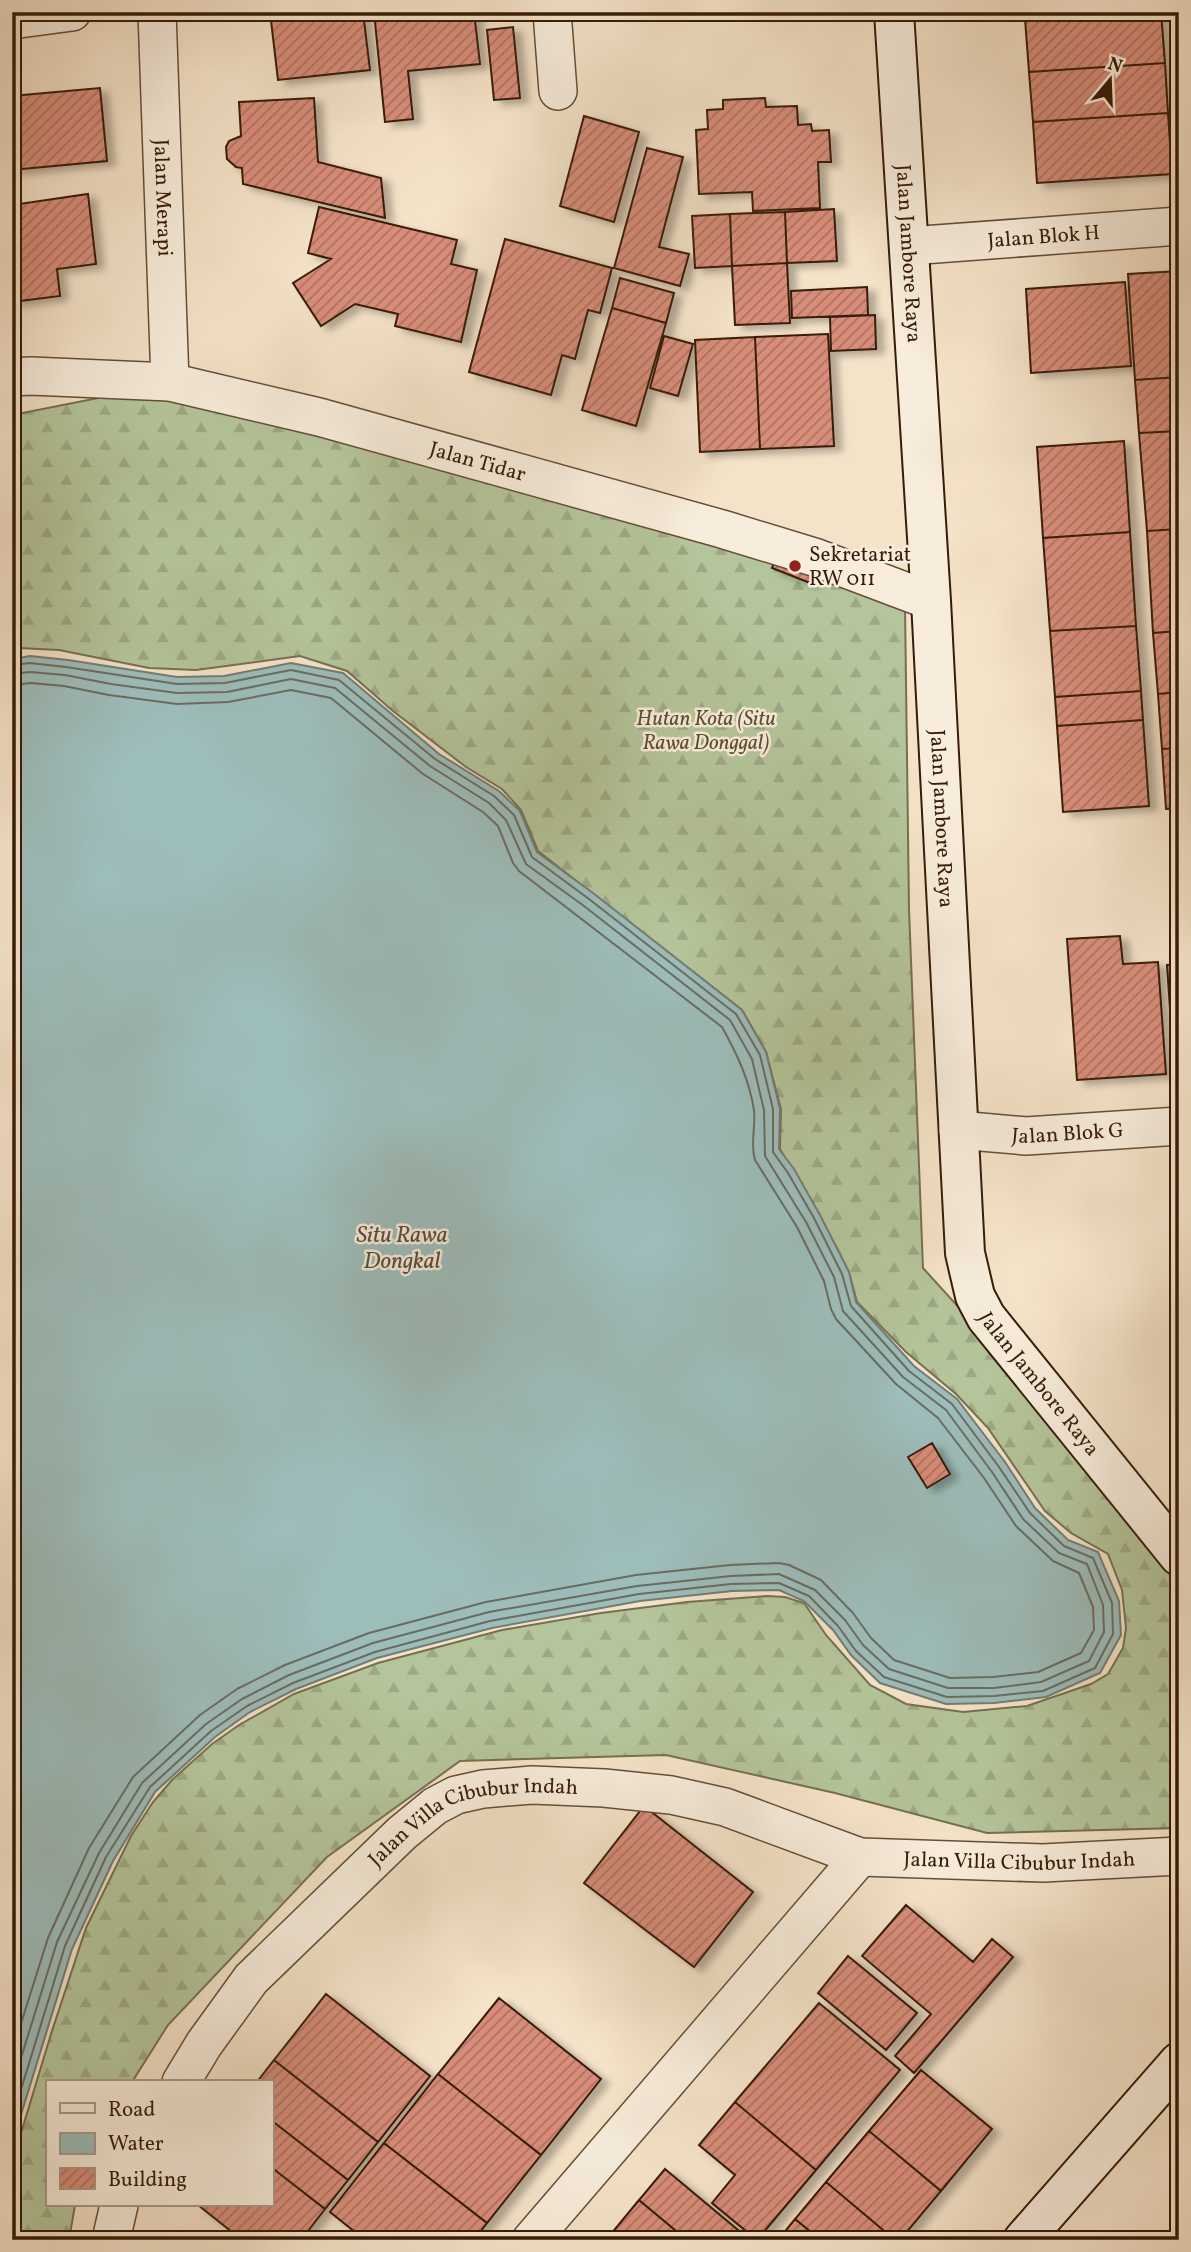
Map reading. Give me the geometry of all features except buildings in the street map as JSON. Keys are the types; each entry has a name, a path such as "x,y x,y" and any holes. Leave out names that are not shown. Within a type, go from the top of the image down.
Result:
{"street":[{"path":"12,20 72,12"},
{"name":"Jalan Merapi","path":"157,12 170,383"},
{"path":"552,12 558,91"},
{"name":"Jalan Jambore Raya","path":"894,12 931,601 965,1253 980,1307 1001,1339 1167,1541"},
{"name":"Jalan Blok H","path":"909,246 1179,226"},
{"name":"Jalan Tidar","path":"12,377 170,383 330,420 641,505 817,558 931,601"},
{"name":"Jalan Blok G","path":"958,1130 1026,1136 1179,1126"},
{"name":"Jalan Villa Cibubur Indah","path":"182,2080 204,2044 251,1979 402,1833 435,1806 456,1795 483,1789 532,1785 604,1787 671,1795 726,1807 860,1857 1043,1863 1179,1856"},
{"path":"531,2240 860,1857"},
{"path":"1023,2240 1179,2062"},
{"path":"111,2240 119,2206"}],"green space":[{"name":"Hutan Kota (Situ Rawa Donggal)","path":"169,384 394,427 905,606 909,909 923,1268 1129,1495 1179,1568 1179,1828 987,1833 835,1793 666,1755 460,1761 327,1857 168,2025 133,2080 46,2080 46,2206 75,2206 69,2240 12,2240 12,2169 15,2153 86,1928 131,1836 153,1802 172,1780 212,1744 239,1725 294,1694 378,1663 502,1630 601,1613 687,1602 767,1596 785,1597 804,1603 826,1635 870,1685 906,1704 963,1712 1027,1706 1091,1684 1108,1674 1123,1648 1126,1628 1122,1590 1108,1554 1071,1533 1045,1511 988,1428 956,1394 906,1352 857,1302 849,1272 819,1214 780,1149 781,1109 766,1052 742,1010 538,851 521,810 502,789 466,767 393,711 347,671 300,656 196,670 149,668 59,650 12,650 12,415"}],"water":[{"name":"Situ Rawa Dongkal","path":"30,656 177,677 224,676 291,663 343,673 439,754 499,791 520,811 537,852 742,1010 766,1052 780,1109 779,1149 794,1169 849,1272 856,1302 914,1366 957,1399 1005,1462 1035,1508 1068,1540 1098,1552 1119,1601 1121,1635 1100,1673 1046,1697 994,1703 946,1704 880,1683 851,1655 833,1630 804,1601 779,1590 732,1591 640,1601 492,1628 377,1658 296,1689 250,1712 215,1737 155,1792 113,1861 72,1949 12,2144 12,659"}],"place":[{"name":"Sekretariat RW 011","path":"795,566"}]}
